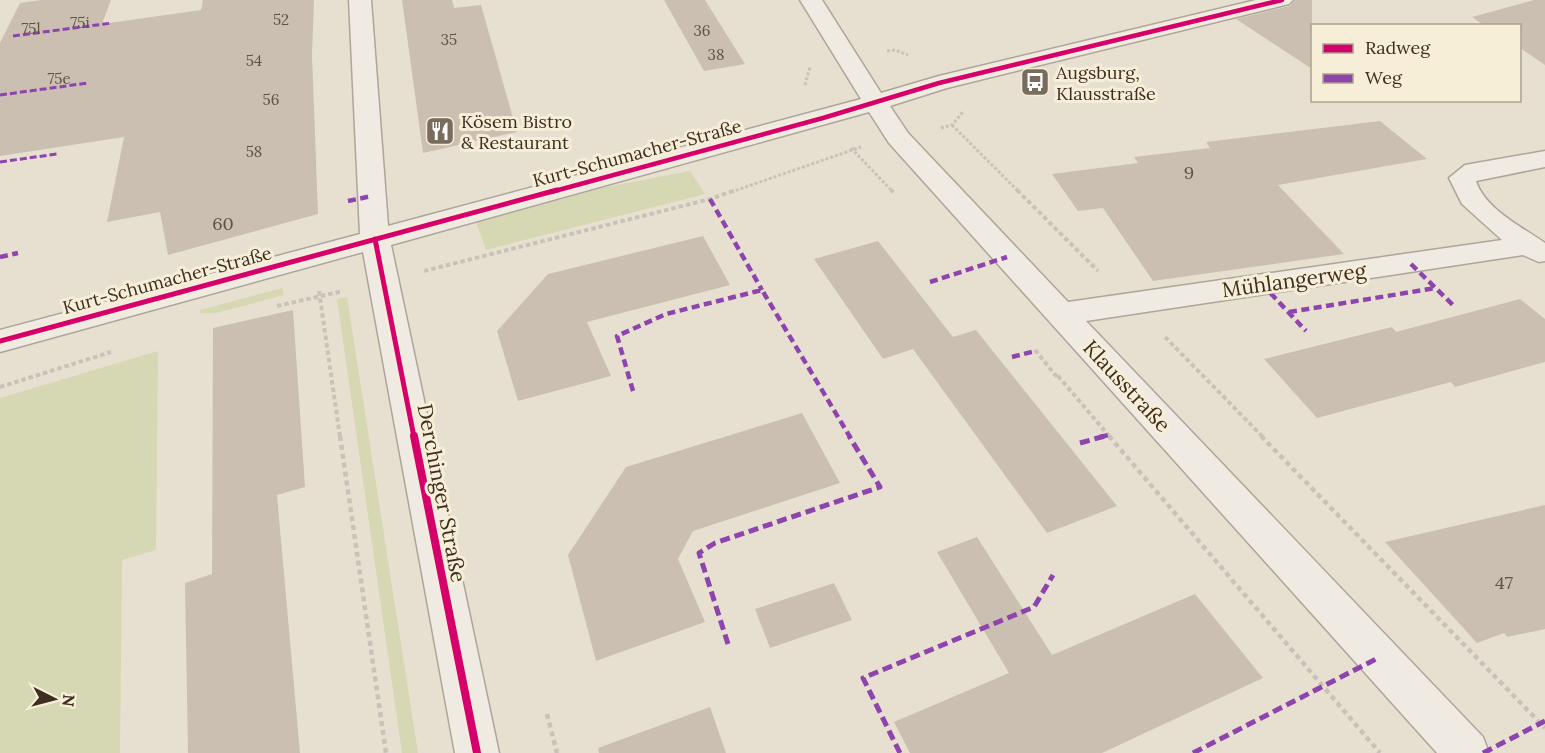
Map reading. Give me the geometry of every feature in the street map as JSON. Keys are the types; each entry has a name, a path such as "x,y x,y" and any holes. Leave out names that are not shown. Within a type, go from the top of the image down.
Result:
{"street":[{"name":"Derchinger Straße","path":"360,0 375,239 477,753"},
{"name":"Klausstraße","path":"811,0 898,138 1467,753"},
{"name":"Kurt-Schumacher-Straße","path":"0,341 1026,61 1282,0"},
{"name":"Mühlangerweg","path":"1537,252 1475,203 1463,189 1462,178 1474,171 1545,159"},
{"name":"Mühlangerweg","path":"1060,314 1130,303 1537,252"}],"path":[{"path":"952,125 1228,400 1545,728"},
{"path":"422,271 710,199 852,149 898,138"},
{"path":"266,309 352,289"},
{"path":"320,296 386,753"},
{"path":"0,387 112,352"},
{"path":"1193,533 1380,753"},
{"path":"547,714 557,753"}],"green space":[{"path":"690,171 705,194 486,250 476,222 601,188"},
{"path":"282,288 284,295 216,313 200,313 200,310"},
{"path":"347,297 418,753 402,753 337,299"},
{"path":"158,351 156,550 122,560 120,753 0,753 0,398"}],"building":[{"path":"41,0 111,0 102,24 201,10 203,0 314,0 312,55 318,214 168,255 160,212 107,222 124,137 0,156 0,43 20,3"},
{"path":"402,0 452,0 454,8 481,5 517,132 423,153"},
{"path":"664,0 705,0 745,64 704,71"},
{"path":"1295,0 1312,0 1311,68 1236,19 1290,6"},
{"path":"1534,0 1545,0 1545,65 1521,49 1521,24 1482,24 1472,17"},
{"path":"1380,121 1427,159 1278,185 1344,254 1153,281 1103,208 1078,211 1052,174 1138,163 1134,157 1210,148 1206,142"},
{"path":"703,236 730,285 587,322 611,376 518,401 497,331 548,274"},
{"path":"878,241 953,337 976,330 1117,506 1047,533 913,349 883,359 814,259"},
{"path":"1520,299 1545,319 1545,362 1455,387 1451,382 1317,418 1264,359 1392,327 1396,332"},
{"path":"293,310 305,487 277,495 300,753 188,753 185,583 212,574 213,328"},
{"path":"802,413 840,483 693,531 678,559 705,622 596,661 568,555 626,467"},
{"path":"1545,505 1545,629 1507,637 1504,633 1477,643 1385,542"},
{"path":"977,537 1052,655 1195,594 1263,678 1102,753 910,753 894,722 1009,673 937,552"},
{"path":"834,583 852,620 770,648 755,609"},
{"path":"710,707 726,753 599,753 598,748"}],"marked path":[{"path":"13,36 112,23"},
{"path":"0,95 88,83"},
{"path":"0,162 57,154"},
{"path":"348,201 372,196"},
{"path":"710,199 762,290"},
{"path":"0,257 18,253"},
{"path":"930,282 1007,257"},
{"path":"1411,264 1455,307"},
{"path":"1262,284 1306,331"},
{"path":"1289,312 1436,288"},
{"path":"633,391 617,336 666,314 762,290 880,487 715,543 699,553 728,644"},
{"path":"1012,357 1035,351"},
{"path":"1080,443 1108,435"},
{"path":"900,753 863,678 1034,607 1053,575"},
{"path":"1193,753 1378,658"},
{"path":"1483,753 1545,721"}],"cycle path":[{"path":"0,341 823,118 939,83 1282,0"},
{"path":"375,239 477,753"}],"place":[{"name":"Augsburg, Klausstraße","path":"1035,82"},
{"name":"Kösem Bistro & Restaurant","path":"440,131"}]}
